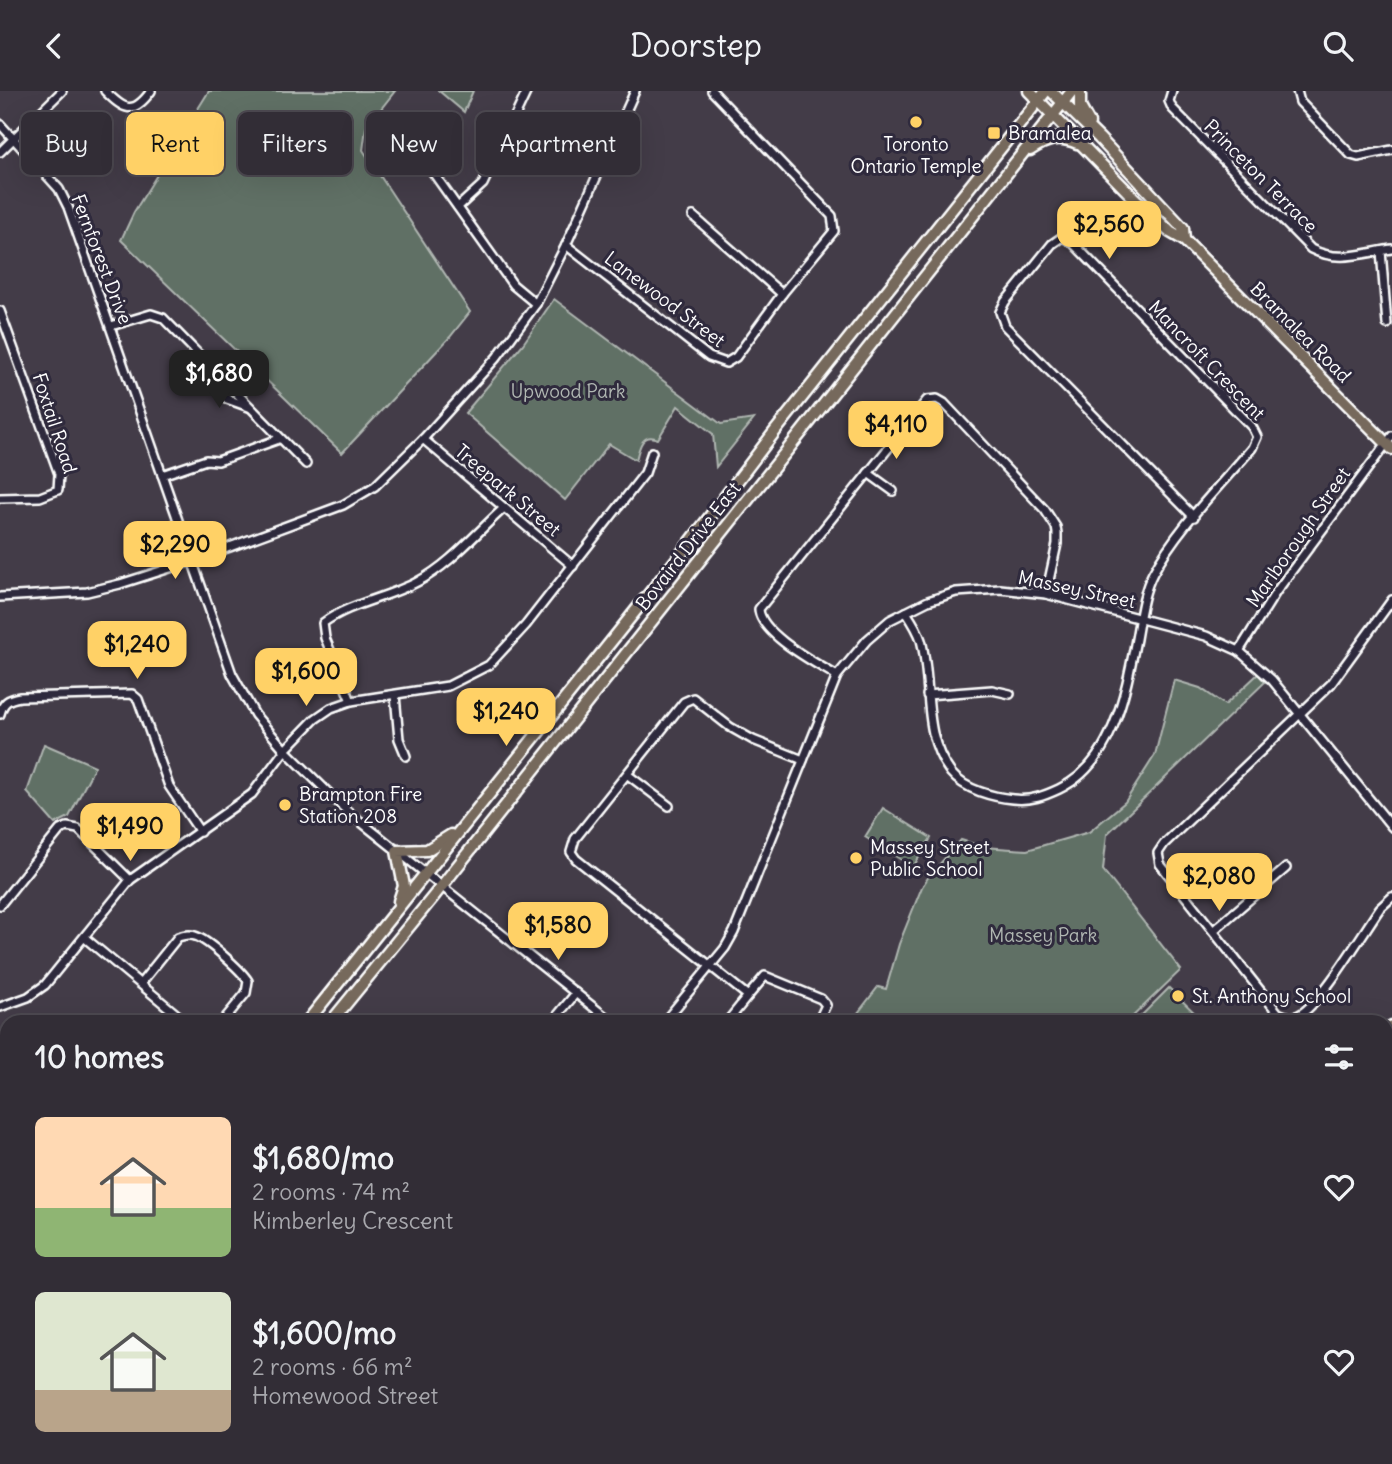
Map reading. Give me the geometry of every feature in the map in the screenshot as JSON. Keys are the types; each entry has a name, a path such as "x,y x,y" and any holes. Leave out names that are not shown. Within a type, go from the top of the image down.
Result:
{"main road":[{"name":"Bramalea Road","path":"1029,91 1162,224 1184,240 1390,443"},
{"name":"Bovaird Drive East","path":"313,1015 1046,91"},
{"name":"Bramalea Road","path":"1051,91 1183,228 1184,240"},
{"name":"Bovaird Drive East","path":"337,1015 1072,91"},
{"path":"1080,91 1080,107 1099,138"},
{"path":"1021,156 1050,138 1067,139 1081,145"},
{"path":"395,912 404,886 397,851 427,850 460,829"}],"street":[{"path":"0,152 62,91"},
{"path":"105,91 120,106 132,109 143,102 150,91"},
{"path":"458,207 483,184 527,91"},
{"path":"0,597 103,589 191,561 343,505 374,486 423,439 497,357 536,303 566,245 635,91"},
{"name":"Lanewood Street","path":"566,245 709,357 726,363 736,357 834,230 832,216 712,91"},
{"name":"Princeton Terrace","path":"1172,91 1169,101 1172,108 1311,249 1325,256 1338,258 1392,249"},
{"path":"1297,91 1300,102 1351,155 1358,157 1392,150"},
{"name":"Fernforest Drive","path":"0,124 59,189 68,207 232,674 250,708 285,750 346,810 603,1015"},
{"path":"435,175 513,285 536,303"},
{"path":"693,216 782,294"},
{"name":"Mancroft Crescent","path":"1139,618 1152,575 1194,517 1252,448 1257,437 1252,427 1072,243 1062,237 1052,244 1005,302 1000,312 1005,326 1194,517"},
{"path":"1381,251 1387,324"},
{"name":"Foxtail Road","path":"0,311 59,474 59,483 58,490 49,495 0,498"},
{"path":"111,326 151,314 163,318 306,464"},
{"path":"837,676 804,656 766,626 760,618 759,609 927,400 944,403 1045,510 1056,527 1057,544 1046,594"},
{"path":"162,475 206,460 218,461 279,439"},
{"name":"Treepark Street","path":"423,439 573,566"},
{"name":"Marlborough Street","path":"1239,651 1276,592 1390,443"},
{"path":"0,1007 28,997 45,985 130,880 252,794 285,750 315,719 331,708 351,701 448,686 489,665 526,625 645,473 652,452"},
{"path":"868,473 893,491"},
{"path":"351,701 325,638 323,623 334,615 382,598 426,577 504,508"},
{"name":"Massey Street","path":"670,1015 710,967 734,932 837,676 867,640 890,621 928,601 956,592 1000,589 1046,594 1206,636 1239,651 1272,680 1392,827"},
{"path":"1284,1015 1278,1013 1160,864 1158,853 1164,844 1331,684 1392,600"},
{"path":"906,613 921,642 931,729 936,747 952,775 975,789 997,797 1018,800 1040,798 1073,783 1097,755 1110,733 1119,709 1139,618"},
{"path":"927,695 992,690 1010,694"},
{"path":"0,714 3,705 10,699 20,697 132,694 138,699 169,786 200,832"},
{"path":"395,695 399,739 406,756"},
{"path":"748,996 576,859 571,852 575,839 684,702 693,698 730,727 753,740 803,760"},
{"path":"628,775 669,806"},
{"path":"0,905 60,831 67,827 78,829 130,880"},
{"path":"1214,930 1286,868"},
{"path":"1300,1015 1318,999 1380,908 1392,897"},
{"path":"141,983 178,937 198,936 242,971 248,981 246,993 228,1015"},
{"path":"85,938 178,1015"},
{"path":"733,1015 765,976 821,999 826,1005 822,1015"},
{"path":"558,1015 576,993"}],"green space":[{"path":"209,91 395,91 379,112 366,112 363,150 366,155 366,175 380,175 470,312 342,453 121,240 134,212 157,175 224,175 224,112 196,112"},
{"path":"439,91 473,91 464,112"},
{"name":"Upwood Park","path":"554,299 721,424 754,419 716,467 713,434 678,406 658,439 653,437 642,442 636,460 609,444 565,500 465,413 523,344"},
{"name":"Massey Park","path":"1258,674 1265,682 1107,834 1103,870 1181,970 1134,1015 856,1015 878,987 886,989 899,944 922,887 961,840 984,847 1027,850 1089,832 1125,802 1155,755 1174,680 1200,688 1225,705"},
{"path":"44,744 95,766 69,817 55,824 27,792"},
{"path":"883,808 931,838 913,867 865,837"},
{"path":"1169,988 1197,1015 1142,1015"}],"place":[{"name":"Toronto Ontario Temple","path":"916,122"},
{"name":"Bramalea","path":"994,133"},
{"name":"Brampton Fire Station 208","path":"285,805"},
{"name":"Massey Street Public School","path":"856,858"},
{"name":"St. Anthony School","path":"1178,996"}]}
